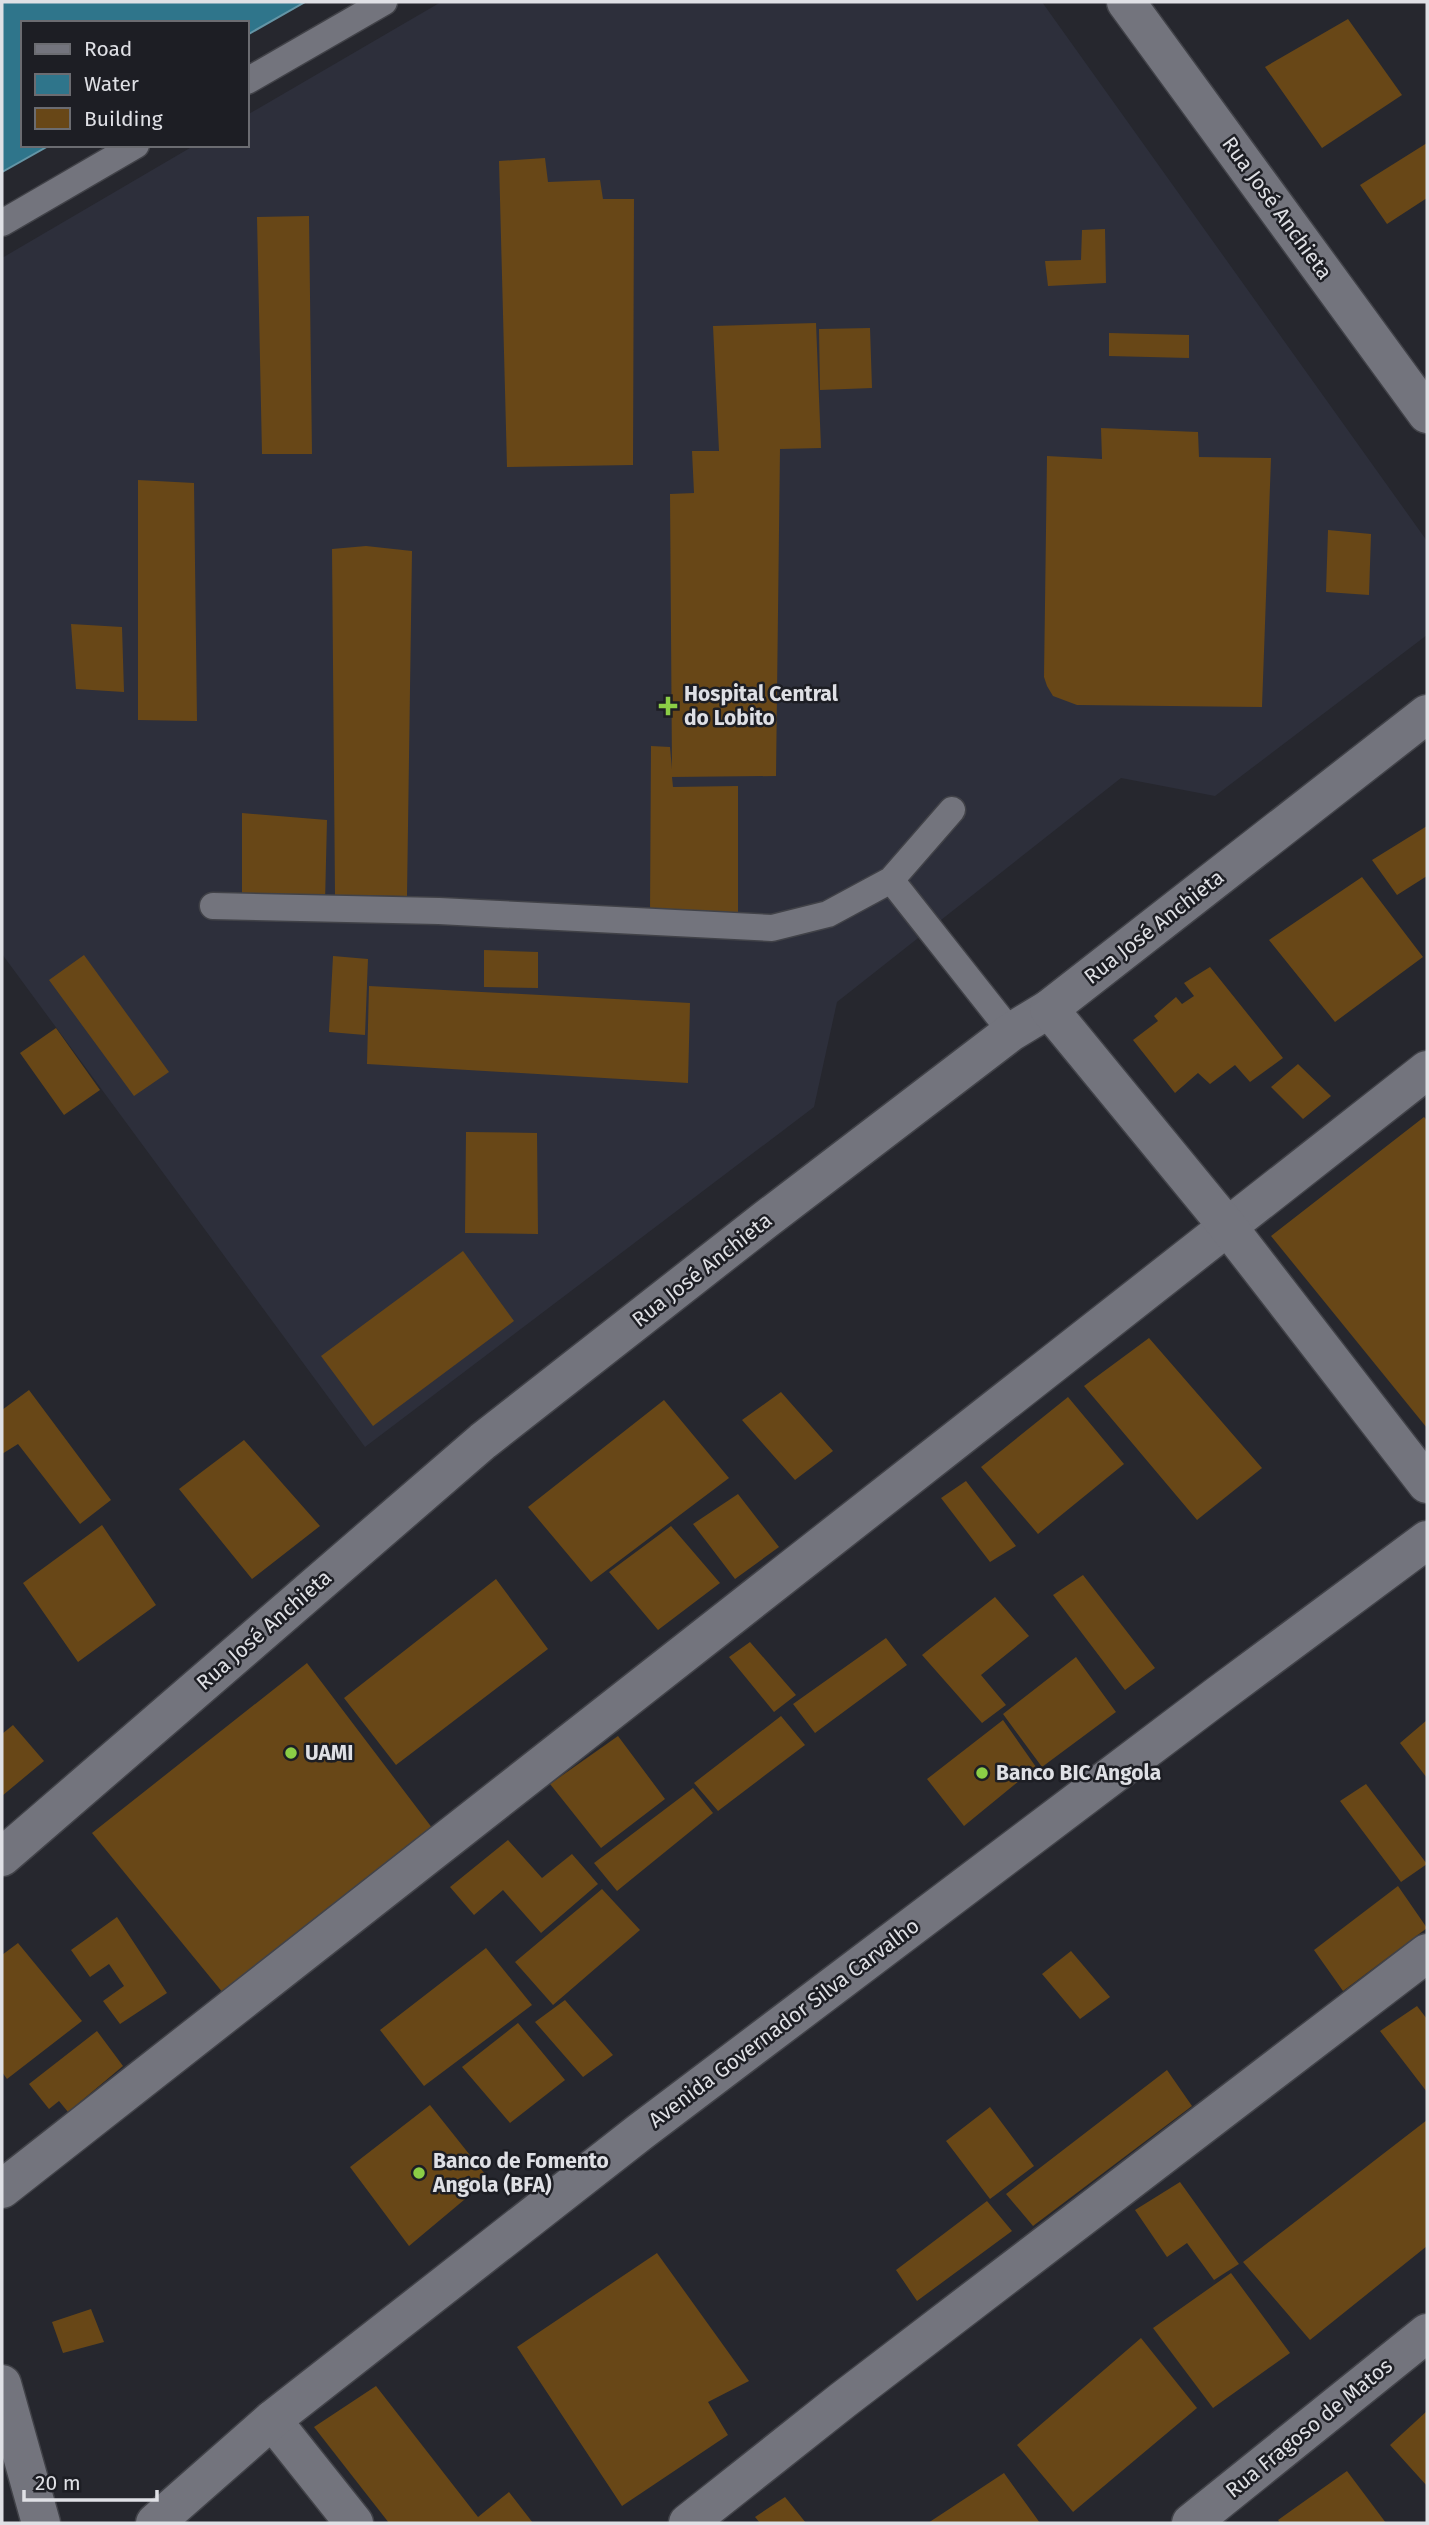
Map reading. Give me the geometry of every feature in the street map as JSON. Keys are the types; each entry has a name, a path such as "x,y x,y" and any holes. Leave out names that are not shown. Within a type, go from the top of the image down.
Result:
{"street":[{"name":"Rua José Anchieta","path":"1126,2 1427,414"},
{"name":"Rua José Anchieta","path":"2,1857 483,1441 1011,1032 1049,1009 1427,714"},
{"path":"1049,1009 1228,1227 1427,1484"},
{"path":"2,2189 1427,1070"},
{"name":"Avenida Governador Silva Carvalho","path":"155,2523 272,2420 640,2132 1427,1540"},
{"path":"688,2523 843,2400 1427,1953"},
{"name":"Rua Fragoso de Matos","path":"1191,2523 1427,2333"},
{"path":"2,2384 41,2523"},
{"path":"272,2420 354,2523"}],"lane":[{"path":"248,80 384,2"},
{"path":"2,223 133,147"},
{"path":"213,906 453,912 772,928 828,914 891,880 952,810"},
{"path":"891,880 1011,1032"}],"shaded area":[{"name":"Hospital Central do Lobito","path":"441,2 1042,2 1427,541 1427,635 1215,796 1121,778 837,1002 814,1107 365,1447 2,954 2,258 192,147 248,147 248,114"}],"water":[{"path":"2,2 305,2 248,34 248,21 21,21 21,147 46,147 2,172"}],"building":[{"path":"1348,19 1402,95 1322,148 1265,67"},
{"path":"1427,143 1427,198 1387,224 1360,185"},
{"path":"545,158 548,182 600,180 603,199 634,199 633,465 507,467 499,161"},
{"path":"309,216 312,454 262,454 257,217"},
{"path":"1105,229 1106,283 1048,286 1045,261 1081,260 1082,230"},
{"path":"816,323 821,448 780,449 776,776 672,777 673,787 738,786 738,914 650,912 651,746 670,747 672,769 670,494 694,493 692,451 719,451 713,326"},
{"path":"870,328 872,388 820,390 819,329"},
{"path":"1109,333 1189,335 1189,358 1109,356"},
{"path":"1101,428 1198,432 1199,457 1271,458 1262,707 1077,705 1053,696 1047,686 1044,677 1047,456 1102,459"},
{"path":"138,480 194,483 197,721 138,720"},
{"path":"1328,530 1371,534 1369,595 1326,592"},
{"path":"366,546 412,551 407,896 335,895 332,549"},
{"path":"71,624 122,627 124,692 76,689"},
{"path":"242,813 327,820 325,903 242,901"},
{"path":"1427,826 1427,876 1397,895 1372,860"},
{"path":"1362,877 1423,957 1335,1022 1269,940"},
{"path":"484,950 538,952 538,988 484,987"},
{"path":"84,955 169,1072 134,1096 49,980"},
{"path":"333,956 368,959 365,1035 329,1032"},
{"path":"1210,967 1283,1058 1250,1082 1235,1065 1210,1084 1198,1073 1175,1093 1133,1040 1158,1021 1154,1016 1176,997 1182,1004 1194,996 1184,983"},
{"path":"369,986 690,1003 688,1083 367,1064"},
{"path":"56,1028 100,1090 64,1115 20,1053"},
{"path":"1298,1064 1331,1096 1303,1119 1271,1087"},
{"path":"1424,1117 1427,1120 1427,1428 1271,1236"},
{"path":"466,1132 537,1133 538,1234 465,1233"},
{"path":"463,1251 514,1321 373,1426 321,1356"},
{"path":"1149,1338 1262,1468 1197,1520 1084,1386"},
{"path":"29,1390 111,1500 80,1524 18,1444 2,1454 2,1410"},
{"path":"781,1392 833,1451 795,1480 742,1420"},
{"path":"1068,1397 1124,1464 1038,1534 981,1467"},
{"path":"664,1400 729,1478 591,1582 528,1507"},
{"path":"244,1440 320,1526 252,1579 179,1489"},
{"path":"966,1481 1016,1546 990,1562 941,1498"},
{"path":"738,1494 779,1547 735,1579 693,1524"},
{"path":"102,1525 156,1605 78,1662 23,1583"},
{"path":"671,1526 720,1583 658,1630 609,1572"},
{"path":"1083,1575 1155,1668 1125,1690 1053,1595"},
{"path":"496,1579 548,1649 396,1765 344,1698"},
{"path":"995,1597 1029,1636 981,1675 1006,1705 982,1723 922,1655"},
{"path":"886,1638 907,1665 815,1733 793,1704"},
{"path":"750,1642 796,1695 774,1712 729,1657"},
{"path":"1076,1657 1116,1712 1042,1767 1003,1714"},
{"path":"307,1663 439,1837 228,1999 92,1833"},
{"path":"781,1716 805,1745 718,1811 694,1783"},
{"name":"Banco BIC Angola","path":"1003,1720 1036,1767 964,1826 927,1779"},
{"path":"1427,1720 1427,1778 1400,1743"},
{"path":"13,1725 44,1761 2,1796 2,1734"},
{"path":"618,1736 665,1799 601,1848 550,1784"},
{"path":"1366,1784 1427,1864 1401,1882 1340,1801"},
{"path":"693,1788 713,1813 617,1891 594,1863"},
{"path":"508,1840 542,1878 572,1854 598,1884 541,1933 503,1890 474,1915 450,1887"},
{"path":"1398,1886 1427,1928 1343,1991 1314,1950"},
{"path":"602,1889 640,1930 553,2005 515,1962"},
{"path":"117,1917 167,1993 120,2024 103,2001 124,1986 109,1964 90,1977 71,1950"},
{"path":"18,1943 82,2021 7,2079 2,2072 2,1955"},
{"path":"486,1948 532,2005 424,2086 380,2030"},
{"path":"1071,1951 1110,1997 1080,2019 1042,1974"},
{"path":"565,2000 613,2055 583,2077 535,2022"},
{"path":"1417,2006 1427,2019 1427,2092 1380,2031"},
{"path":"518,2023 565,2080 510,2123 462,2067"},
{"path":"97,2031 123,2066 68,2112 59,2101 49,2109 29,2084"},
{"path":"1167,2070 1192,2106 1033,2226 1006,2194"},
{"name":"Banco de Fomento Angola (BFA)","path":"430,2105 489,2179 409,2246 350,2167"},
{"path":"990,2107 1034,2166 990,2199 946,2141"},
{"path":"1427,2120 1427,2246 1310,2340 1243,2262"},
{"path":"1180,2182 1239,2264 1214,2280 1187,2243 1167,2257 1135,2210"},
{"path":"987,2201 1012,2231 917,2301 896,2270"},
{"path":"657,2253 749,2381 708,2402 728,2435 622,2506 517,2347"},
{"path":"1231,2273 1290,2353 1213,2408 1153,2328"},
{"path":"91,2309 104,2342 63,2353 52,2322"},
{"path":"1141,2338 1197,2408 1073,2512 1017,2445"},
{"path":"376,2386 478,2517 509,2492 533,2523 389,2523 314,2427"},
{"path":"1427,2411 1427,2486 1390,2445"},
{"path":"1347,2471 1386,2523 1280,2523 1278,2520"},
{"path":"1004,2473 1040,2523 928,2523"},
{"path":"785,2497 806,2523 760,2523 755,2517"}],"place":[{"name":"Hospital Central do Lobito","path":"668,706"},
{"name":"UAMI","path":"291,1753"},
{"name":"Banco BIC Angola","path":"982,1773"},
{"name":"Banco de Fomento Angola (BFA)","path":"419,2173"}]}
